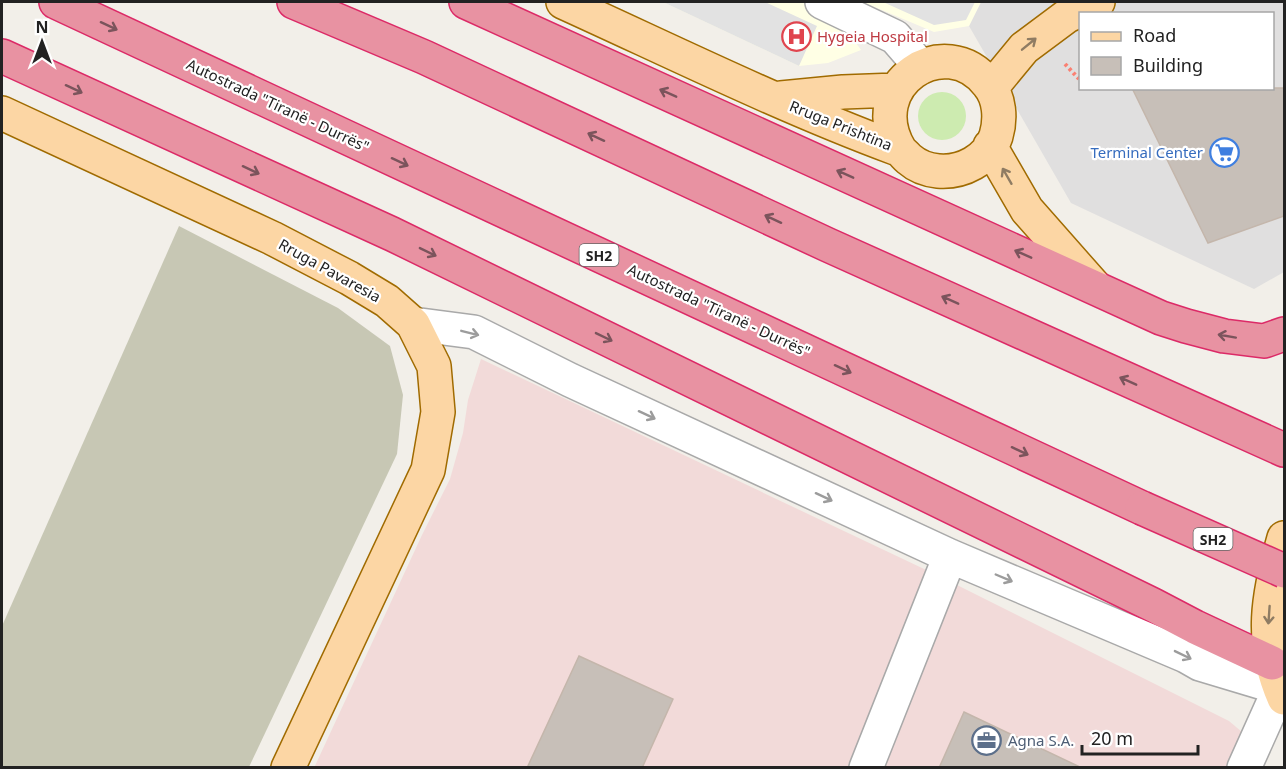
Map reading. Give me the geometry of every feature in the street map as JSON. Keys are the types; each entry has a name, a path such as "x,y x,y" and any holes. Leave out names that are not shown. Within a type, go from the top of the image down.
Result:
{"highway":[{"name":"Autostrada \"Tiranë - Durrës\"","path":"56,2 1142,508 1284,571"},
{"path":"294,2 424,57 828,245 1284,450"},
{"path":"466,2 1161,318 1224,336 1264,341 1284,334"},
{"path":"2,56 392,234 1142,599 1195,627 1279,683"}],"main road":[{"name":"Rruga Prishtina","path":"563,2 777,99 900,150 910,160 935,171 949,171 970,166 990,146 997,133 999,118 997,102 991,88"},
{"path":"900,150 893,137 890,110 896,90 907,76 921,67 945,62 969,68 979,74 991,88 1024,48 1067,16 1098,2"},
{"name":"Rruga Prishtina","path":"777,99 843,92 896,90"},
{"name":"Rruga Pavaresia","path":"2,113 272,238 387,301 413,324 434,366 438,412 428,470 288,768"},
{"path":"990,146 1027,210 1095,287"},
{"path":"1279,683 1268,635 1274,573 1284,537"}],"street":[{"path":"822,2 895,38 921,67"},
{"path":"413,324 474,332 580,385 950,556 1200,664 1279,683 1244,768"},
{"path":"866,768 950,556"}],"shaded area":[{"name":"Hygeia Hospital","path":"663,2 981,2 969,26 934,32 870,5 854,40 861,50 828,63 799,66"},
{"path":"663,2 765,2 817,26 799,66"},
{"path":"883,2 975,2 966,20 934,25"},
{"path":"981,2 1284,2 1284,272 1254,289 1071,203 969,26"},
{"path":"179,226 338,308 390,346 403,395 397,454 249,767 2,767 2,626"},
{"path":"481,359 941,577 1229,721 1255,743 1253,768 314,768 450,479 463,433 468,400"}],"green space":[{"path":"937,92 947,92 959,99 966,111 966,121 959,133 947,140 937,140 922,129 918,121 918,111 929,96"}],"building":[{"name":"Terminal Center","path":"1274,88 1284,88 1284,216 1208,243 1133,90 1274,90"},
{"path":"579,656 673,699 642,768 527,768"},
{"name":"Agna S.A.","path":"964,712 1082,768 939,768"}],"place":[{"name":"Hygeia Hospital","path":"796,36"},
{"name":"Terminal Center","path":"1224,152"},
{"name":"Agna S.A.","path":"987,740"}]}
